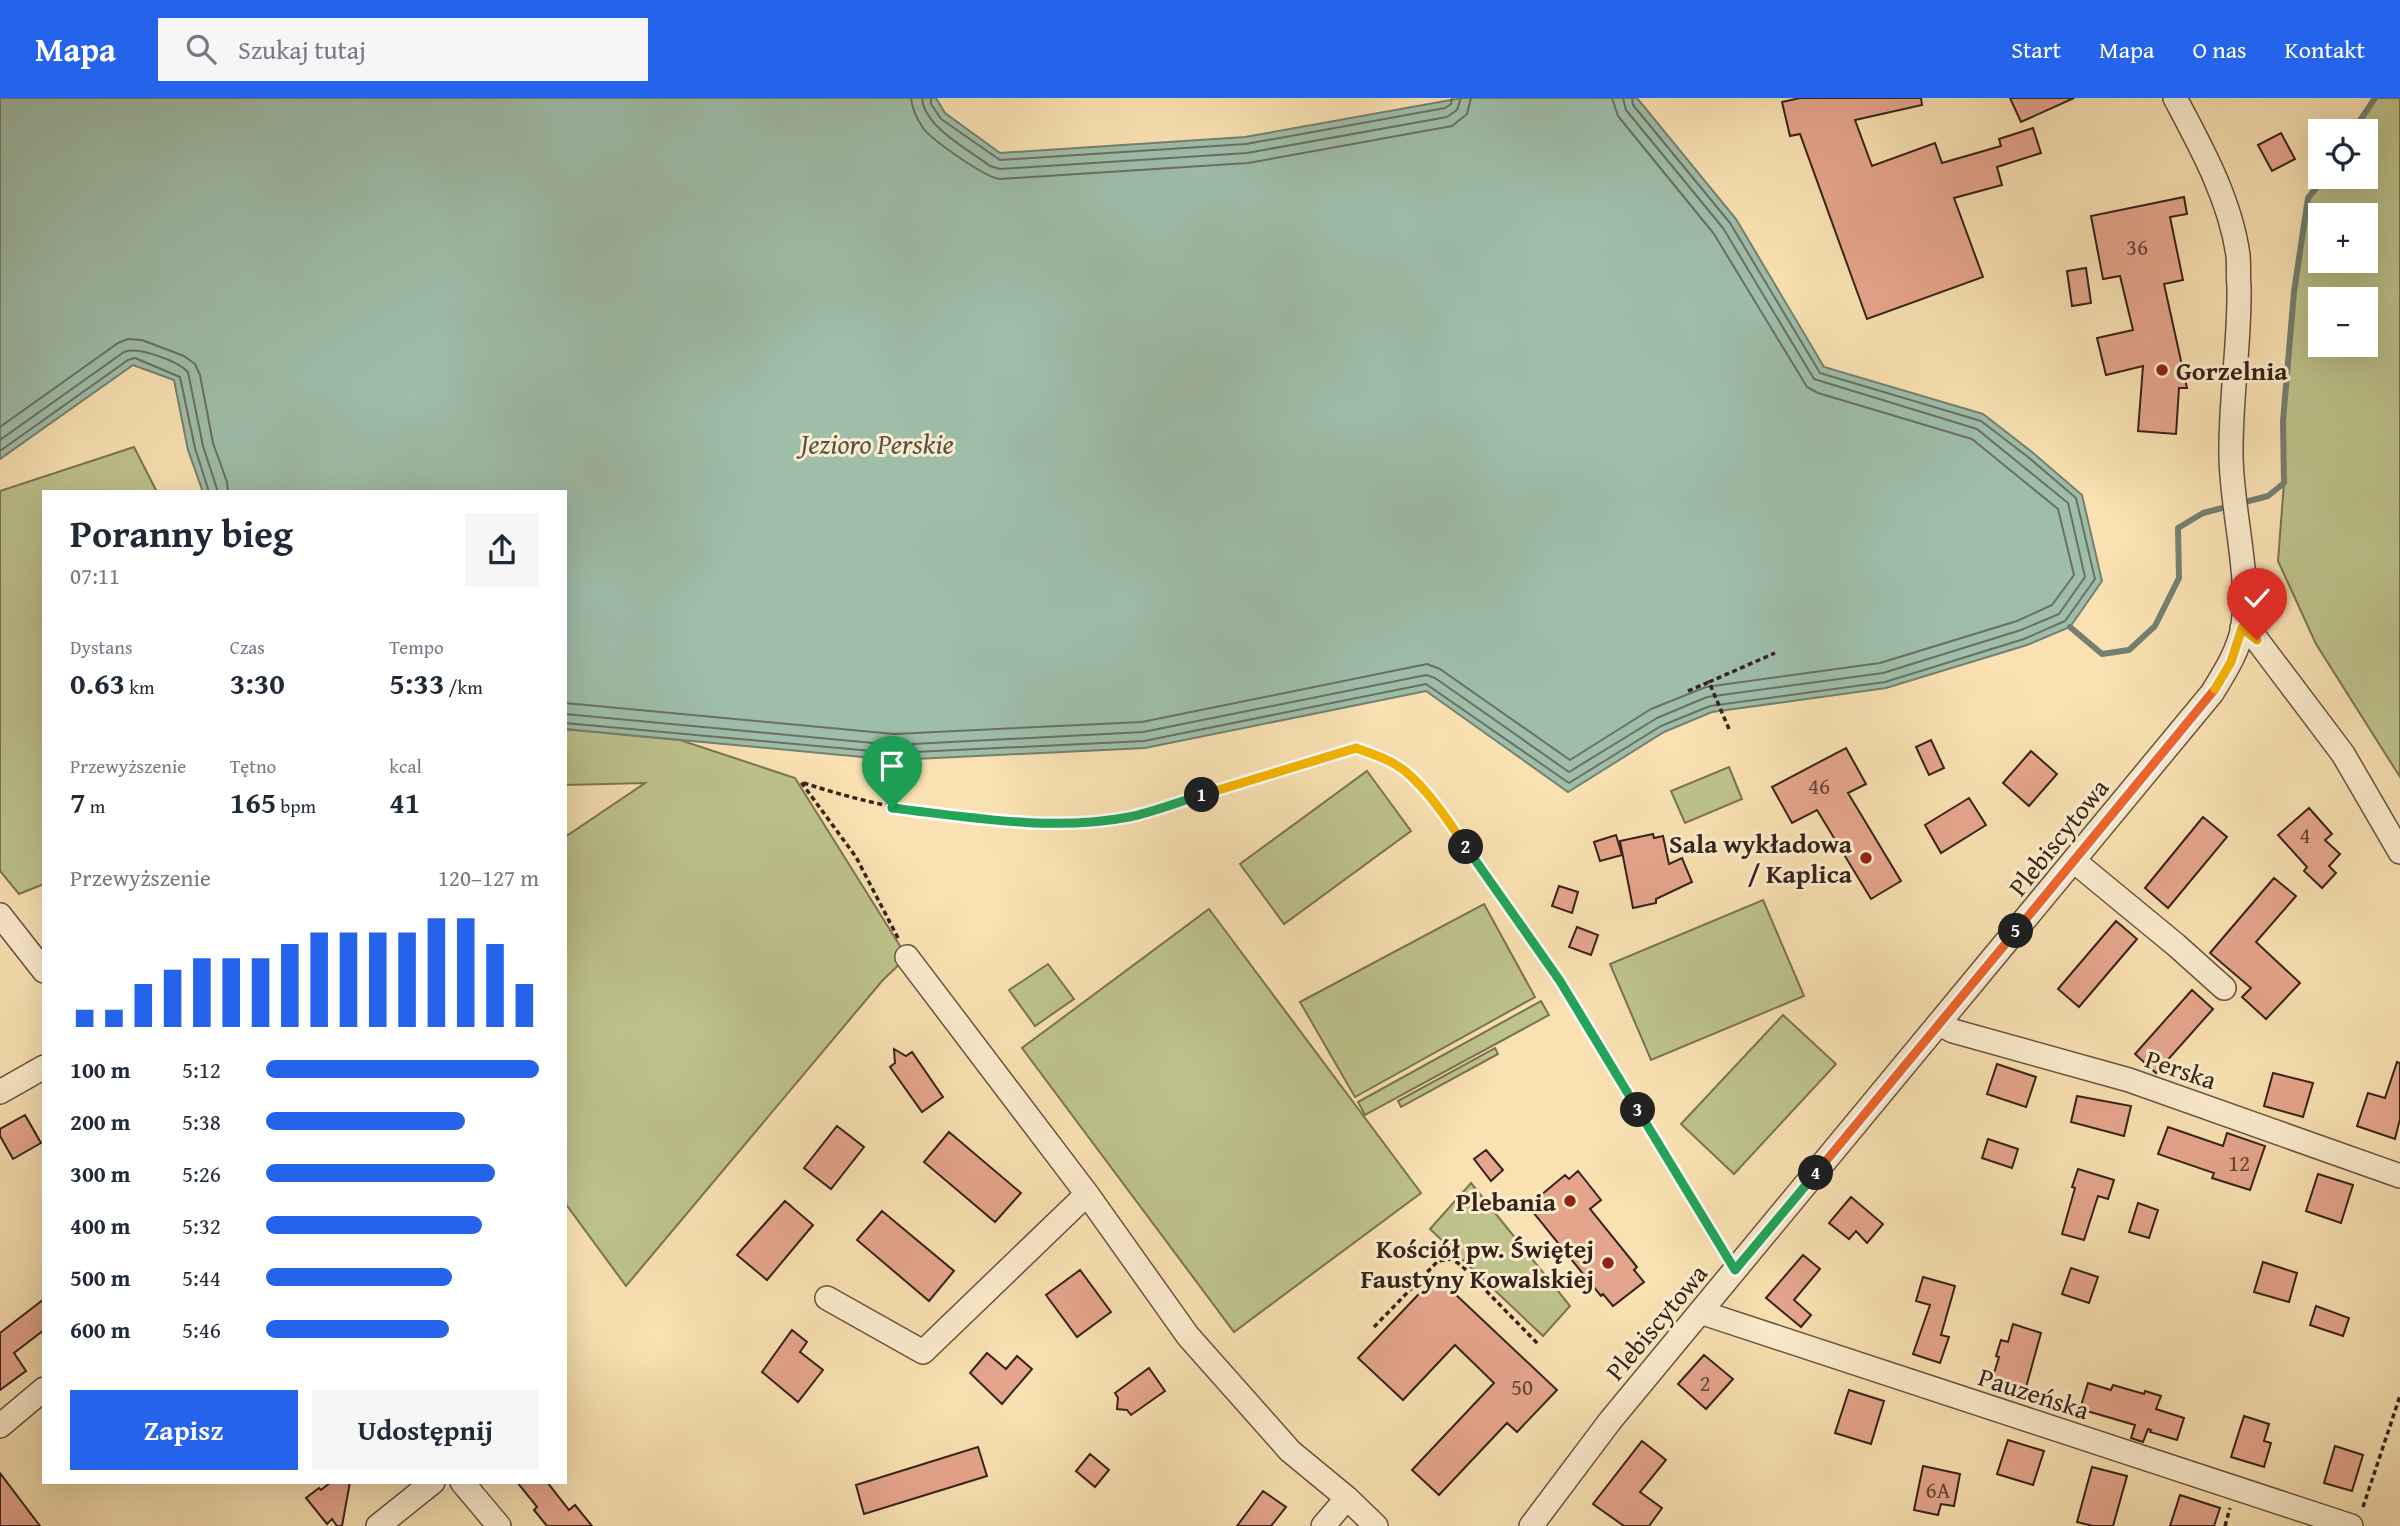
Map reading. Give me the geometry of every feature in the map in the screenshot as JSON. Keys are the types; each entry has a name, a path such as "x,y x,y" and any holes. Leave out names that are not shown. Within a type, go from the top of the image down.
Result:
{"street":[{"name":"Plebiscytowa","path":"1531,1526 1610,1421 2212,693 2231,662 2242,628 2245,597 2233,504 2231,452 2240,321 2238,256 2229,218 2216,182 2175,98"},
{"path":"2242,628 2257,640 2343,754 2400,852"},
{"path":"2074,861 2176,944 2224,988"},
{"path":"0,915 42,968"},
{"path":"907,957 1087,1194 1188,1336 1290,1451 1376,1526"},
{"name":"Perska","path":"1940,1024 1953,1031 2129,1080 2400,1177"},
{"path":"0,1093 42,1069"},
{"path":"827,1298 923,1352 1087,1194"},
{"name":"Pauzeńska","path":"1700,1312 2356,1520"},
{"path":"0,1426 42,1391"},
{"path":"378,1526 430,1484"},
{"path":"465,1484 499,1526"},
{"path":"1324,1526 1347,1498"}],"path":[{"path":"1688,691 1775,653"},
{"path":"1709,682 1729,729"},
{"path":"907,957 856,857 801,782 892,808 979,819 1057,824 1129,817 1356,748 1380,756 1405,771 1430,799 1560,981 1735,1270"},
{"path":"1374,1327 1438,1261 1452,1259 1538,1344"},
{"path":"2356,1520 2400,1396"}],"green space":[{"path":"2375,98 2400,98 2400,777 2316,644 2278,561 2284,483 2283,421 2294,292 2308,198 2315,189 2378,189 2378,119 2361,119"},
{"path":"134,447 156,490 42,490 42,885 19,894 0,871 0,491"},
{"path":"567,729 680,740 795,778 907,957 882,981 626,1286 567,1206 567,836 645,783 567,785"},
{"path":"1729,767 1742,799 1685,823 1671,791"},
{"path":"1367,771 1411,831 1284,924 1240,864"},
{"path":"1763,900 1804,996 1651,1060 1610,964"},
{"path":"1484,904 1535,997 1355,1097 1300,1002"},
{"path":"1209,909 1421,1193 1234,1332 1022,1048"},
{"path":"1048,964 1074,999 1035,1026 1009,990"},
{"path":"1541,1001 1549,1015 1365,1115 1358,1102"},
{"path":"1783,1015 1836,1064 1734,1174 1681,1124"},
{"path":"1495,1048 1498,1054 1401,1107 1398,1101"},
{"path":"1471,1183 1570,1306 1543,1336 1430,1229"}],"water":[{"name":"Jezioro Perskie","path":"0,98 936,98 945,113 1000,153 1245,137 1462,98 1637,98 1736,219 1824,367 1983,414 2082,495 2102,581 2070,627 2027,645 1886,688 1712,712 1664,732 1568,792 1426,691 1145,748 894,760 567,729 567,490 202,490 188,450 174,380 133,365 0,459"}],"building":[{"path":"1800,98 1921,98 1922,105 1855,120 1872,166 1935,143 1942,163 2001,146 1999,139 2033,128 2041,153 1997,167 2002,185 1954,198 1983,277 1867,319 1800,134 1790,136 1782,102"},
{"path":"2010,98 2074,98 2021,122"},
{"path":"2281,133 2295,159 2272,171 2258,145"},
{"path":"2184,197 2187,214 2170,217 2183,280 2164,284 2187,388 2179,388 2176,434 2138,431 2143,366 2106,375 2097,338 2133,330 2120,276 2103,279 2091,216"},
{"path":"2086,268 2091,303 2072,306 2067,271"},
{"path":"1931,740 1944,768 1929,775 1916,747"},
{"path":"1846,748 1866,784 1848,793 1901,881 1871,899 1817,810 1792,823 1772,787"},
{"path":"2031,751 2057,774 2029,806 2003,783"},
{"path":"1969,798 1986,825 1941,853 1925,825"},
{"path":"2309,808 2332,834 2325,840 2340,854 2329,866 2336,873 2322,888 2304,871 2307,867 2278,835"},
{"path":"2203,817 2227,837 2168,908 2145,888"},
{"path":"1653,834 1654,838 1663,836 1669,864 1682,858 1692,882 1656,899 1656,903 1633,908 1620,841"},
{"path":"1616,835 1622,855 1600,861 1594,842"},
{"path":"2274,878 2296,896 2256,942 2300,983 2266,1019 2242,997 2251,988 2210,953"},
{"path":"1559,886 1578,892 1572,913 1552,906"},
{"path":"2116,921 2137,939 2079,1007 2058,989"},
{"path":"1577,927 1598,935 1591,955 1569,947"},
{"path":"2192,990 2213,1009 2156,1073 2135,1054"},
{"path":"894,1049 906,1056 912,1052 943,1097 922,1112 890,1067 895,1063"},
{"path":"2397,1062 2400,1063 2400,1119 2395,1139 2357,1126 2368,1093 2385,1098"},
{"path":"1997,1064 2036,1077 2026,1107 1987,1094"},
{"path":"2273,1073 2313,1083 2303,1117 2264,1106"},
{"path":"2077,1096 2131,1106 2124,1136 2071,1122"},
{"path":"25,1115 41,1143 13,1159 0,1136 0,1129"},
{"path":"837,1126 864,1147 831,1189 804,1168"},
{"path":"2168,1127 2223,1146 2227,1133 2265,1146 2250,1190 2212,1178 2214,1173 2158,1154"},
{"path":"949,1132 1021,1193 995,1222 924,1162"},
{"path":"1988,1139 2018,1149 2012,1168 1982,1158"},
{"path":"1486,1150 1503,1170 1491,1181 1474,1159"},
{"path":"2078,1169 2114,1180 2108,1199 2098,1196 2084,1240 2062,1234"},
{"path":"1578,1171 1601,1200 1590,1209 1637,1267 1634,1270 1644,1282 1613,1306 1603,1294 1601,1296 1528,1206 1565,1175 1569,1179"},
{"path":"2318,1174 2353,1185 2341,1223 2306,1211"},
{"path":"1851,1197 1883,1224 1867,1243 1856,1231 1849,1239 1829,1223"},
{"path":"785,1201 813,1225 767,1280 737,1255"},
{"path":"2138,1203 2158,1210 2149,1238 2129,1232"},
{"path":"882,1211 954,1271 929,1301 857,1240"},
{"path":"1803,1255 1820,1269 1794,1300 1811,1315 1801,1327 1766,1298"},
{"path":"2263,1262 2297,1273 2289,1302 2254,1292"},
{"path":"2071,1268 2098,1277 2089,1303 2062,1294"},
{"path":"1080,1270 1111,1312 1077,1337 1046,1295"},
{"path":"1436,1276 1557,1390 1517,1432 1507,1423 1439,1495 1412,1470 1494,1383 1455,1345 1403,1400 1358,1358"},
{"path":"1923,1277 1955,1286 1941,1335 1949,1337 1940,1363 1913,1354 1930,1305 1916,1301"},
{"path":"42,1301 42,1332 14,1353 26,1371 0,1390 0,1333"},
{"path":"2316,1306 2349,1318 2343,1336 2310,1325"},
{"path":"2013,1324 2041,1333 2025,1391 1992,1380 2001,1340 2008,1342"},
{"path":"792,1330 807,1342 800,1352 823,1370 798,1402 762,1372"},
{"path":"987,1353 1006,1369 1017,1356 1032,1369 1002,1404 970,1373"},
{"path":"1704,1355 1733,1379 1706,1409 1678,1384"},
{"path":"1149,1368 1165,1391 1131,1415 1127,1410 1117,1409 1118,1398 1115,1393"},
{"path":"2088,1383 2111,1390 2113,1385 2161,1396 2156,1409 2184,1418 2177,1440 2148,1429 2143,1442 2131,1438 2135,1425 2080,1409"},
{"path":"1849,1390 1884,1401 1871,1444 1835,1433"},
{"path":"2244,1416 2269,1424 2264,1441 2271,1443 2264,1467 2231,1457"},
{"path":"2008,1440 2044,1451 2033,1485 1997,1474"},
{"path":"1642,1441 1666,1460 1640,1492 1662,1508 1649,1526 1624,1526 1593,1504"},
{"path":"2335,1446 2363,1455 2352,1491 2324,1483"},
{"path":"978,1447 987,1476 864,1514 856,1485"},
{"path":"1090,1454 1109,1470 1095,1487 1076,1471"},
{"path":"1923,1466 1960,1474 1954,1506 1941,1504 1938,1515 1914,1510"},
{"path":"2092,1467 2127,1476 2113,1526 2093,1526 2077,1522"},
{"path":"0,1473 40,1526 0,1526"},
{"path":"328,1484 350,1484 342,1526 337,1526 332,1519 327,1524 306,1498 319,1488 321,1490"},
{"path":"519,1484 549,1484 569,1510 575,1505 592,1526 547,1526 534,1510 537,1507"},
{"path":"1263,1491 1286,1507 1271,1526 1237,1526"},
{"path":"2180,1495 2220,1508 2214,1526 2170,1526"}],"waterway":[{"path":"2361,119 2375,98"},
{"path":"2070,627 2102,654 2129,650 2155,626 2179,578 2178,528 2203,513 2268,496 2284,483 2283,421 2294,292 2308,198 2315,189"}],"place":[{"name":"Gorzelnia","path":"2162,370"},
{"name":"Sala wykładowa / Kaplica","path":"1866,858"},
{"name":"Plebania","path":"1570,1201"},
{"name":"Kościół pw. Świętej Faustyny Kowalskiej","path":"1608,1263"}],"route":[{"path":"892,808 979,819 1057,824 1129,817 1356,748 1380,756 1405,771 1430,799 1560,981 1735,1270 2212,693 2231,662 2242,628 2257,640"}]}
